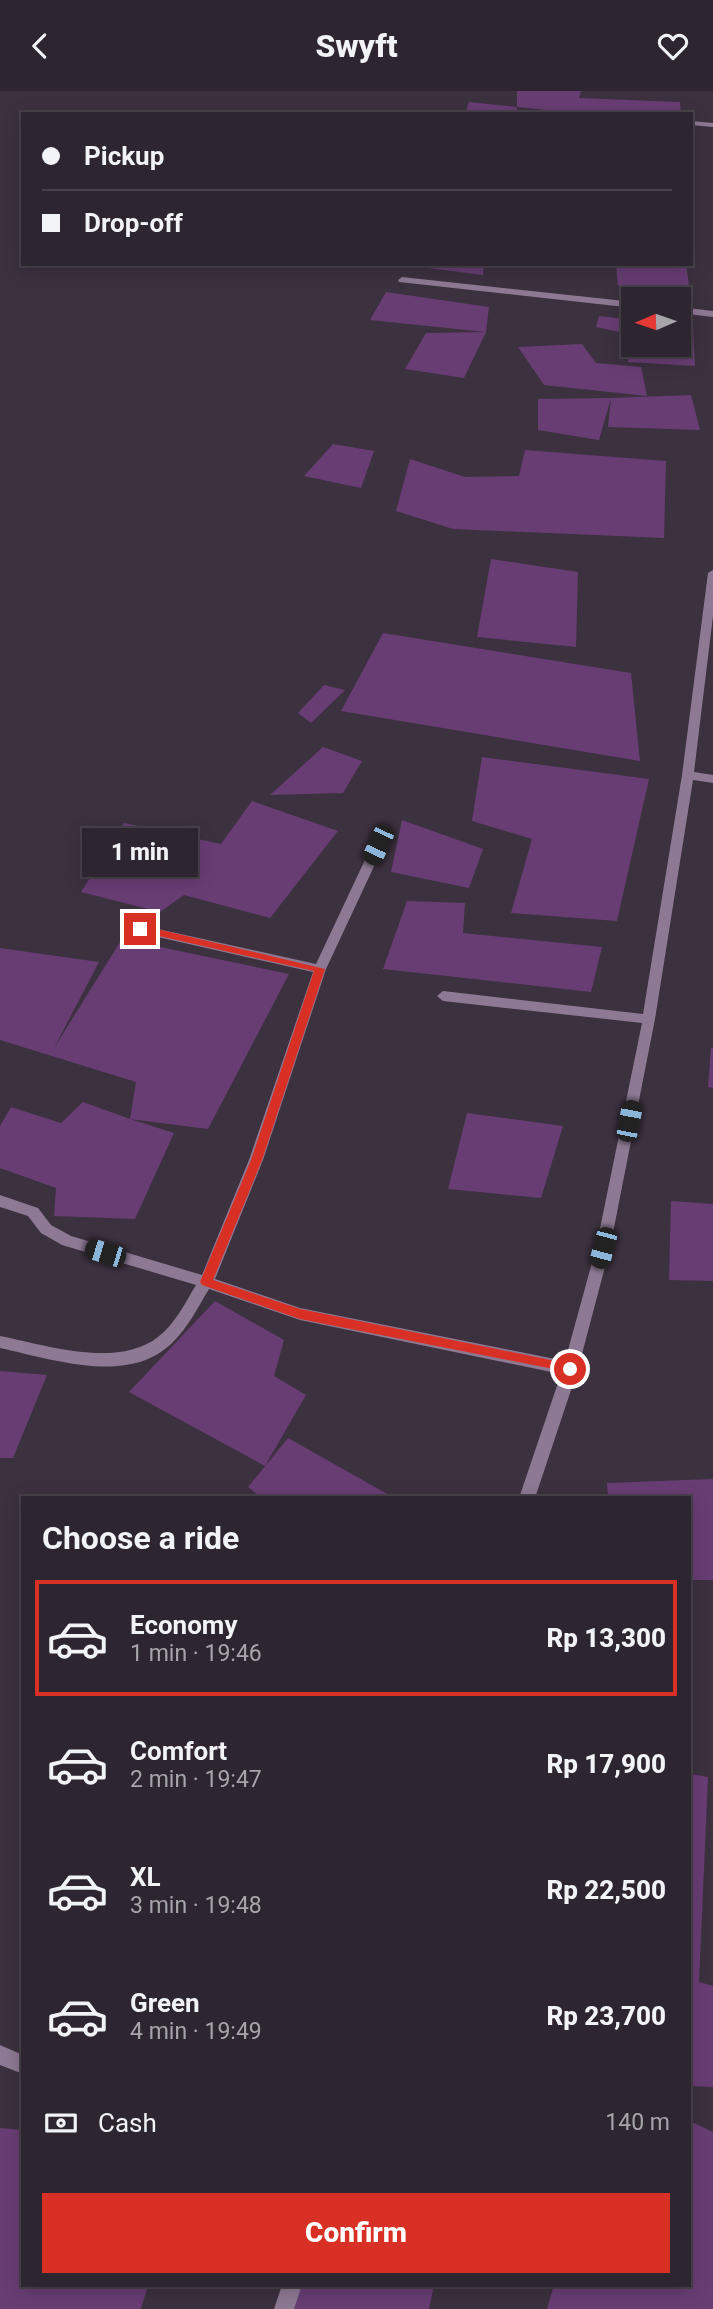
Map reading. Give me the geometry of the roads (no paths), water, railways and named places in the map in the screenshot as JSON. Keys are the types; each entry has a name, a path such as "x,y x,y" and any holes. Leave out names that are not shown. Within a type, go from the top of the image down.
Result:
{"street":[{"path":"693,123 713,125"},
{"path":"402,280 621,304"},
{"path":"691,311 713,314"},
{"path":"528,1496 570,1369 603,1248 649,1019 688,775 713,573"},
{"path":"688,775 713,779"},
{"path":"0,1342 96,1358 130,1360 163,1343 206,1282 256,1160 320,969 378,845"},
{"path":"140,929 320,969"},
{"path":"443,996 649,1019"},
{"path":"0,1201 33,1212 46,1229 67,1241 206,1282 300,1314 570,1369"},
{"path":"0,2055 21,2064"},
{"path":"284,2309 291,2287"}]}
